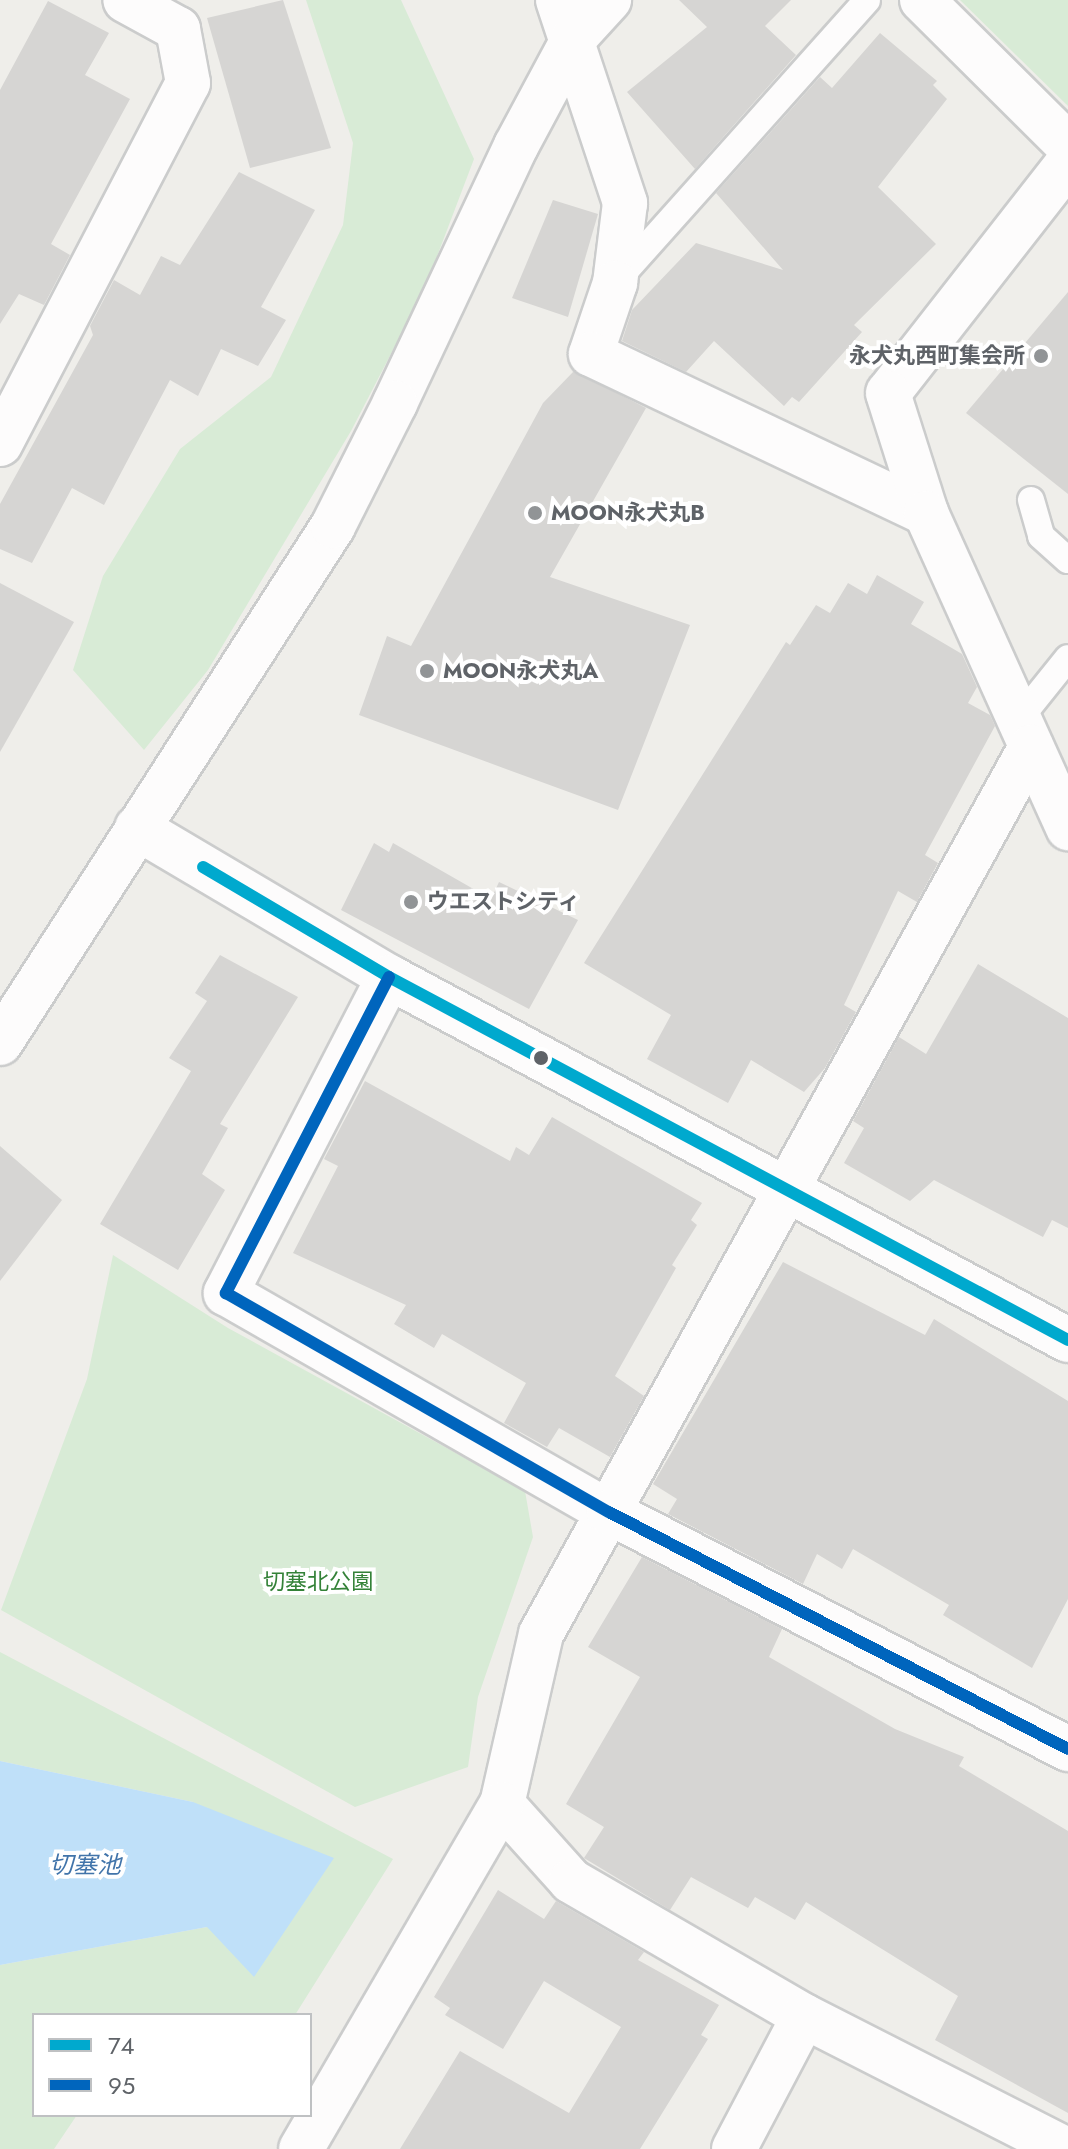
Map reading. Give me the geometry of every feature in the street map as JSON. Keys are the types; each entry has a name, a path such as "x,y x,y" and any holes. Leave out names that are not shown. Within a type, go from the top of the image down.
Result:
{"street":[{"path":"0,444 188,83 178,29 125,0"},
{"path":"0,1043 333,526 395,403 566,19 609,0"},
{"path":"922,0 1068,145"},
{"path":"566,19 625,203 615,283 591,354 926,513"},
{"path":"1068,163 888,393 926,513 1068,828"},
{"path":"301,2149 502,1804 541,1634 789,1190 1025,733"},
{"path":"137,828 389,977 1068,1340"},
{"path":"389,977 226,1293 609,1512 1068,1749"},
{"path":"502,1804 571,1881 804,2016 1065,2149"},
{"path":"734,2149 804,2016"}],"lane":[{"path":"615,283 867,0"},
{"path":"1031,500 1041,536 1068,560"},
{"path":"1025,733 1068,658"}],"green space":[{"path":"306,0 401,0 474,159 425,288 351,431 208,670 144,750 73,670 103,576 180,449 271,377 343,225 353,143"},
{"path":"960,0 1068,0 1068,106"},
{"name":"切塞北公園","path":"113,1255 228,1328 525,1491 533,1537 478,1697 468,1767 355,1807 1,1610 87,1379"},
{"path":"0,1652 393,1859 296,2013 32,2013 32,2117 76,2117 54,2149 0,2149 0,1965 207,1927 193,1802 0,1761"}],"water":[{"name":"切塞池","path":"0,1761 193,1802 334,1858 254,1977 207,1927 0,1965"}],"building":[{"path":"283,0 331,148 250,168 207,18"},
{"path":"679,0 791,0 765,26 796,55 695,169 627,92 707,27"},
{"path":"48,1 109,33 85,75 130,99 51,244 70,255 44,305 19,294 0,324 0,90"},
{"path":"880,33 937,81 933,85 947,99 878,187 936,244 854,325 862,332 799,402 792,397 784,406 714,341 686,372 622,341 632,310 696,243 783,270 716,193 820,77 832,88"},
{"path":"239,172 315,210 261,307 286,320 258,366 221,349 198,396 170,380 104,505 72,488 32,563 0,549 0,504 93,335 90,326 114,280 140,295 161,256 180,265"},
{"path":"553,200 598,214 568,317 512,298"},
{"name":"永犬丸西町集会所","path":"1068,292 1068,494 966,413"},
{"path":"574,371 646,408 550,577 690,625 618,810 359,715 387,636 411,646 543,403"},
{"path":"877,575 924,602 911,624 962,654 977,687 968,703 990,715 995,726 925,855 938,863 917,902 898,891 844,1005 856,1012 825,1068 804,1092 751,1060 728,1103 647,1059 671,1015 584,963 786,642 790,645 816,605 830,613 848,583 867,594"},
{"path":"0,583 74,622 0,752"},
{"path":"374,843 389,852 393,843 491,899 499,882 578,920 529,1009 341,910"},
{"path":"220,955 298,997 220,1124 228,1128 202,1174 225,1190 178,1270 100,1224 191,1071 169,1058 207,1001 195,993"},
{"path":"978,964 1068,1018 1068,1228 1052,1220 1043,1237 934,1180 910,1201 844,1163 864,1128 853,1121 899,1037 926,1054"},
{"path":"365,1081 510,1161 516,1147 529,1155 552,1117 702,1203 691,1220 697,1225 672,1265 676,1268 615,1376 644,1396 610,1457 559,1428 547,1447 504,1423 526,1383 442,1334 434,1348 394,1324 406,1305 293,1253 338,1166 324,1159"},
{"path":"0,1146 62,1200 0,1281"},
{"path":"783,1262 925,1335 934,1319 1068,1401 1068,1599 1032,1668 943,1615 949,1605 853,1549 842,1569 817,1554 803,1584 668,1514 677,1499 653,1484"},
{"path":"642,1557 782,1629 769,1657 895,1729 964,1757 959,1766 1068,1831 1068,2113 935,2040 958,1996 806,1902 795,1920 755,1897 748,1908 691,1877 670,1910 584,1858 604,1827 566,1804 640,1677 588,1647"},
{"path":"498,1890 544,1919 556,1901 644,1952 638,1960 719,2005 701,2035 708,2039 640,2149 400,2149 460,2051 569,2113 621,2027 544,1981 503,2049 445,2015 450,2008 434,1997"}],"transit line":[{"name":"74","path":"203,867 389,977 1068,1340"},
{"name":"95","path":"389,977 226,1293 609,1512 1068,1749"}],"place":[{"name":"永犬丸西町集会所","path":"1041,356"},
{"name":"MOON永犬丸B","path":"535,513"},
{"name":"MOON永犬丸A","path":"427,671"},
{"name":"ウエストシティ","path":"411,902"}]}
